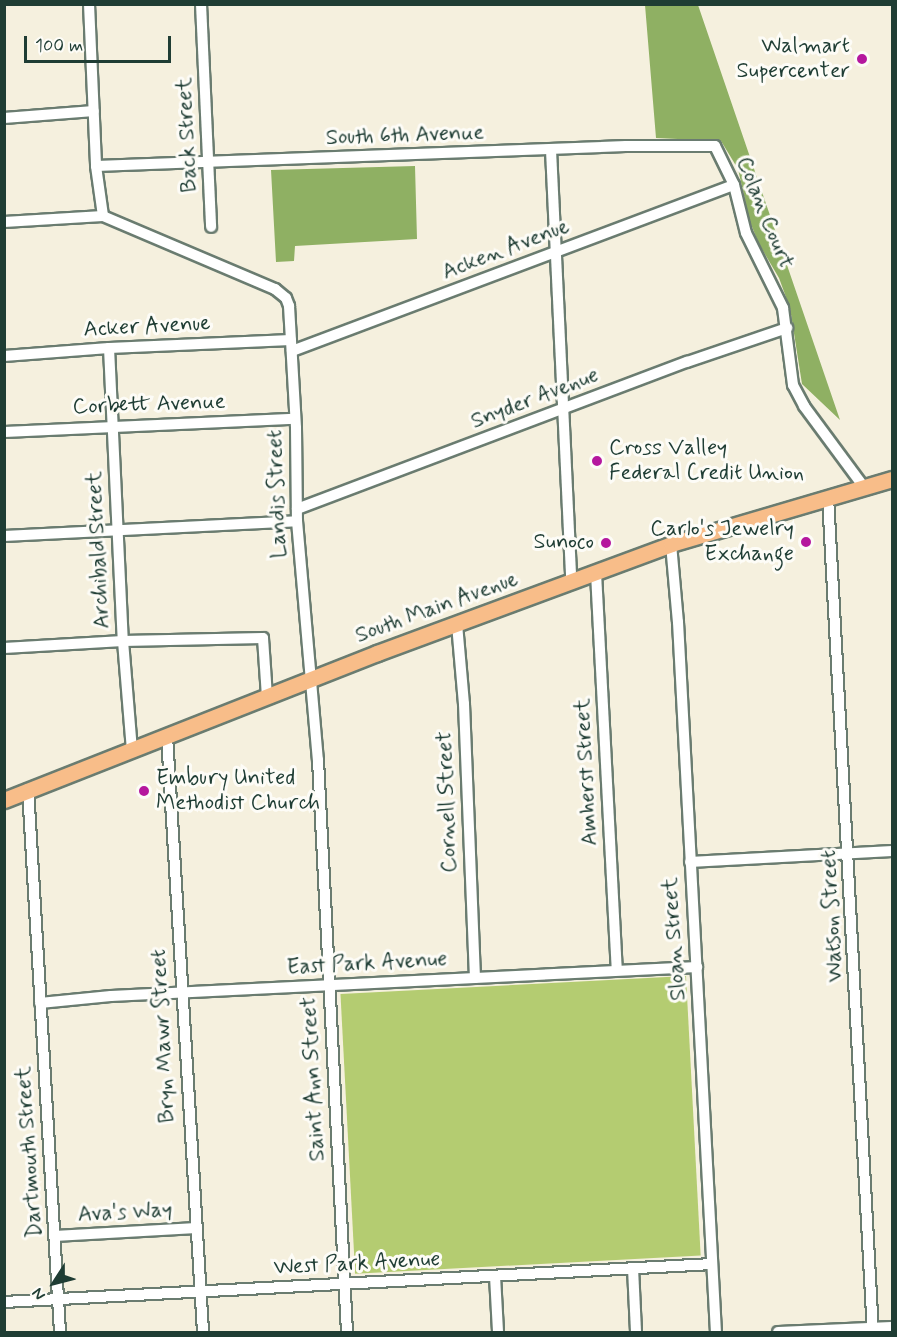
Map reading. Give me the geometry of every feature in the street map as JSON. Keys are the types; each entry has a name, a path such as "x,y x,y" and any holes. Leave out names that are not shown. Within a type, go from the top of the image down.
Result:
{"main road":[{"name":"South Main Avenue","path":"4,800 309,680 671,544 892,479"}],"street":[{"path":"4,222 103,216 96,166 89,4"},
{"name":"Back Street","path":"201,4 211,227"},
{"path":"4,118 94,111"},
{"name":"South 6th Avenue","path":"96,166 626,146 715,146"},
{"name":"Colan Court","path":"715,146 734,185 746,233 783,308 793,385 804,406 864,487"},
{"path":"551,150 571,582"},
{"name":"Acken Avenue","path":"292,346 555,253 734,185"},
{"name":"Landis Street","path":"103,216 275,289 286,298 289,306 292,346 297,521 309,680"},
{"name":"Snyder Avenue","path":"297,509 687,362 787,328"},
{"name":"Acker Avenue","path":"4,356 109,348 292,346"},
{"name":"Archibald Street","path":"109,348 123,641 132,750"},
{"name":"Corbett Avenue","path":"4,432 295,419"},
{"name":"Watson Street","path":"828,497 849,852 873,1330"},
{"path":"4,536 297,521"},
{"name":"Sloan Street","path":"671,544 678,622 716,1332"},
{"name":"Amherst Street","path":"596,573 617,969"},
{"name":"Cornell Street","path":"457,624 464,704 476,978"},
{"path":"4,648 123,641 263,638 267,697"},
{"name":"Saint Ann Street","path":"309,680 318,760 347,1332"},
{"name":"Bryn Mawr Street","path":"167,736 181,993 204,1332"},
{"name":"Dartmouth Street","path":"28,789 60,1332"},
{"path":"690,862 892,851"},
{"name":"East Park Avenue","path":"40,1003 111,996 697,966"},
{"name":"Ava's Way","path":"55,1236 196,1228"},
{"name":"West Park Avenue","path":"4,1302 712,1264"},
{"path":"633,1268 636,1332"},
{"path":"495,1276 498,1332"},
{"path":"778,1332 873,1330 892,1327"}],"green space":[{"path":"645,5 698,5 840,420 802,384 790,308 779,278 759,244 750,222 738,169 721,141 656,138"},
{"path":"415,166 417,239 295,246 294,261 276,262 271,170"},
{"path":"686,976 701,1256 355,1274 340,994"}],"place":[{"name":"Walmart Supercenter","path":"862,59"},
{"name":"Cross Valley Federal Credit Union","path":"597,461"},
{"name":"Carlo's Jewelry Exchange","path":"806,542"},
{"name":"Sunoco","path":"606,543"},
{"name":"Embury United Methodist Church","path":"144,791"}]}
